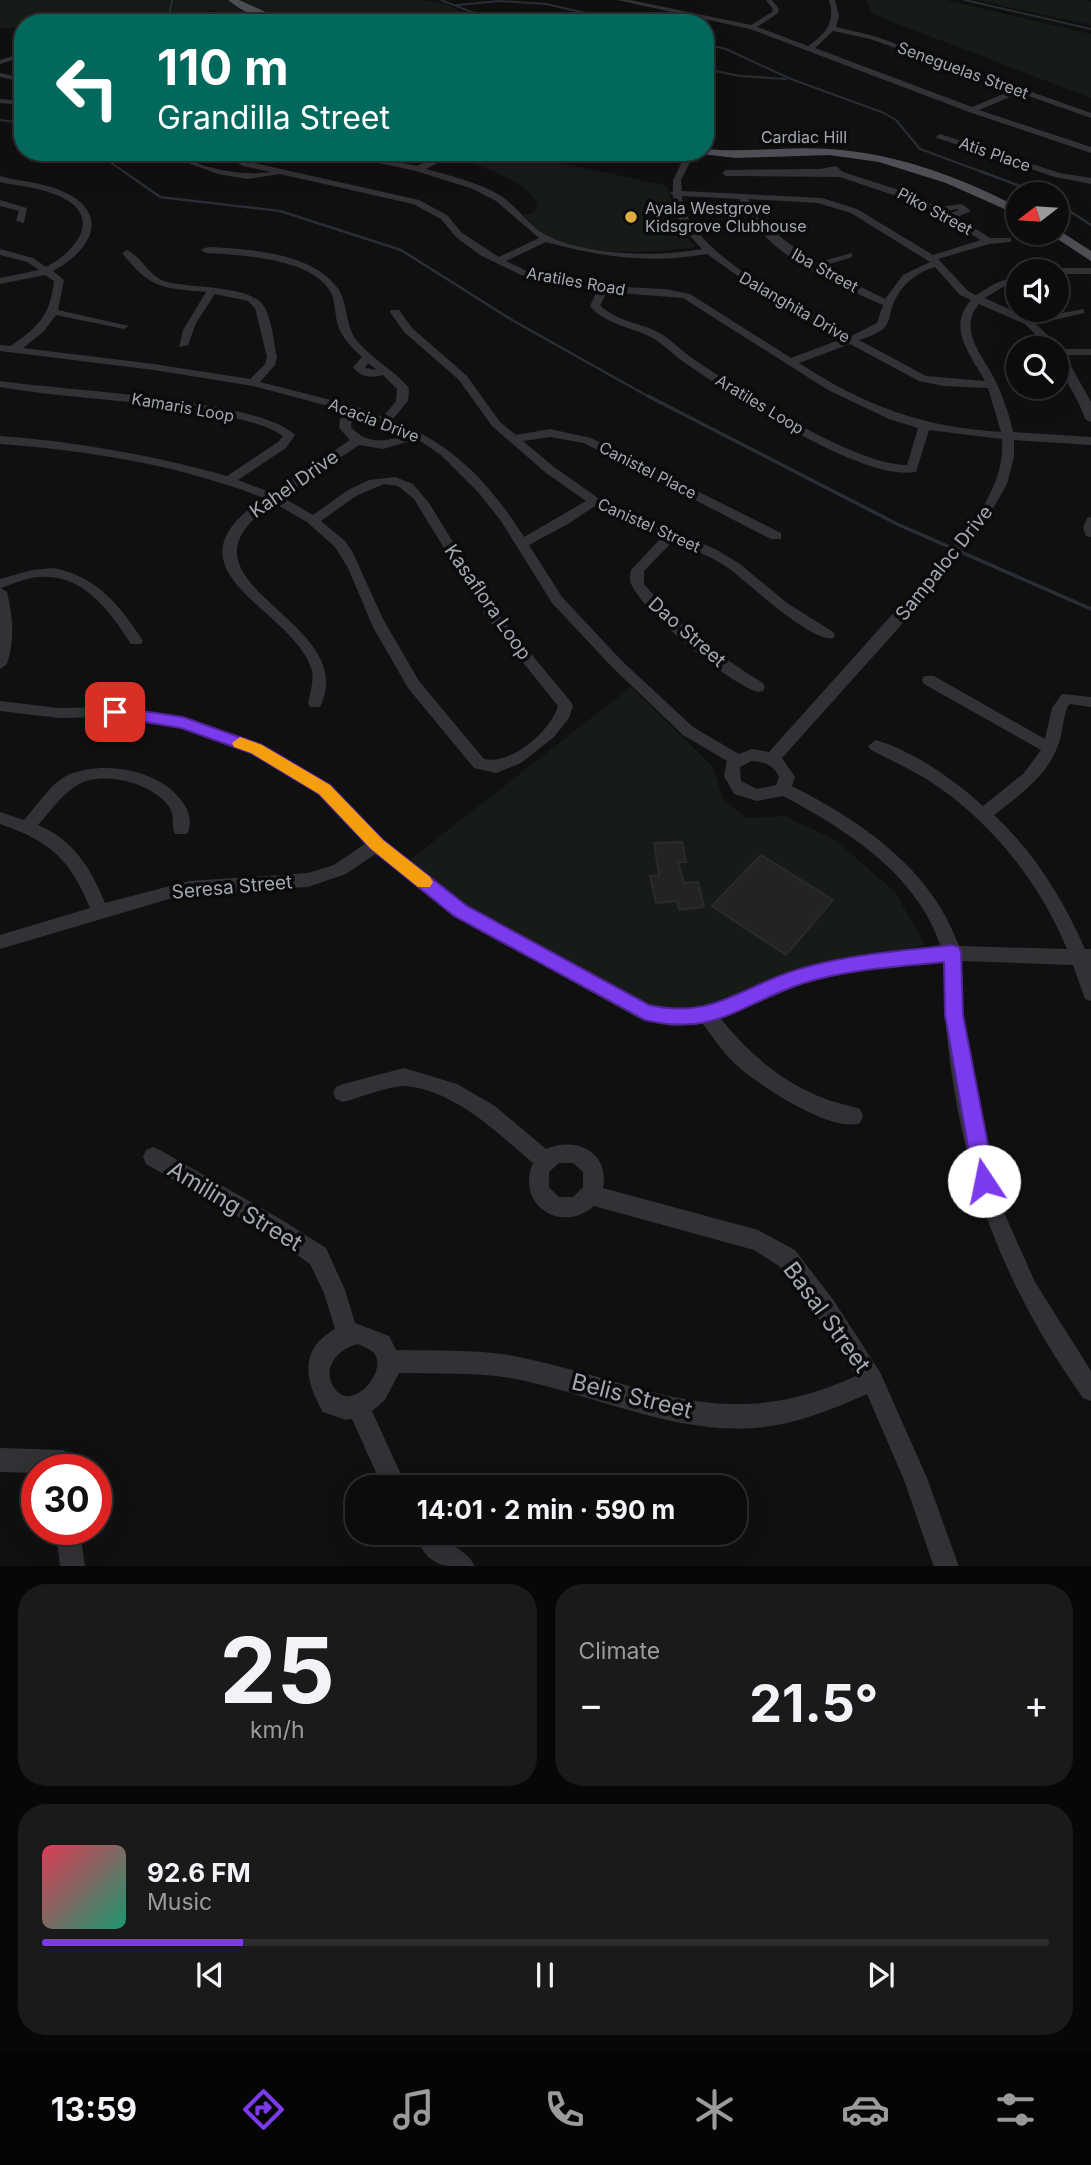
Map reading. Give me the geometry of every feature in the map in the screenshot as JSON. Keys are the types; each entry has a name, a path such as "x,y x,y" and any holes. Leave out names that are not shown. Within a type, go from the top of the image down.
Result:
{"main road":[{"path":"232,0 259,14"},
{"name":"Cardiac Hill","path":"714,152 761,155 827,152 869,156 943,177 1006,206"},
{"path":"1069,242 1088,255"}],"street":[{"path":"620,0 660,3 702,14"},
{"path":"752,27 775,13 776,9 769,0"},
{"path":"810,48 833,29 837,20 832,0"},
{"path":"714,17 752,27 972,110 1091,150"},
{"name":"Seneguelas Street","path":"833,29 872,37 1091,116"},
{"path":"972,110 1018,91"},
{"name":"Atis Place","path":"940,136 1058,175 1091,181"},
{"path":"186,161 213,171 258,178 281,173"},
{"name":"Aratiles Road","path":"240,161 281,173 383,194 430,208 444,216 459,235 482,253 524,273 603,289 665,292 686,296 869,406 924,426 1091,441"},
{"path":"382,161 477,187 499,199 545,239 585,250 634,257 676,257 709,251"},
{"path":"418,169 435,161"},
{"path":"686,161 676,181 674,193 819,200 854,211 934,261 953,284 977,299 1006,312"},
{"name":"Piko Street","path":"726,173 831,174 884,185 939,210 988,241"},
{"path":"819,200 831,174"},
{"path":"0,179 52,190 67,196 81,209 88,222 88,235 79,249 48,270 0,281"},
{"name":"Dalanghita Drive","path":"674,193 685,222 709,251 731,270 923,379 943,383 992,385"},
{"name":"Iba Street","path":"743,198 753,218 790,252 886,303"},
{"path":"0,203 16,206 24,211 21,221"},
{"path":"939,210 959,206 966,211 950,216"},
{"path":"768,234 802,229"},
{"path":"500,260 545,239"},
{"path":"792,362 851,340 883,324 886,303 913,272 923,266 988,241 1006,240"},
{"path":"206,250 252,253 298,265 332,286 340,300 340,315 346,333 368,357 358,367 362,372 370,374 386,372 403,388 402,401 386,422"},
{"path":"0,252 30,260 48,270 59,281 58,301 42,330 6,349"},
{"path":"127,253 151,279 193,290 239,295 251,299 260,307 272,357 270,365 253,383"},
{"path":"816,266 849,255"},
{"path":"1069,271 1091,271"},
{"path":"977,299 1006,284"},
{"name":"Aratiles Loop","path":"603,289 594,306 606,319 656,335 687,360 724,383 825,442 853,455 895,470 912,469 924,426"},
{"path":"183,345 186,329 201,313 212,290"},
{"name":"Sampaloc Drive","path":"772,759 898,620 974,531 993,503 1007,464 1009,434 992,385 966,337 967,314 977,299"},
{"path":"1069,313 1080,311"},
{"path":"54,312 124,326"},
{"name":"Canistel Street","path":"395,312 408,330 463,378 478,402 512,439 550,470 594,501 712,553 735,567 782,606 828,635"},
{"path":"1030,322 1043,336"},
{"name":"Acacia Drive","path":"6,349 154,367 253,383 354,409 419,435 445,452 482,488 557,600 617,664 688,731 737,760"},
{"path":"1069,353 1091,352"},
{"path":"1069,355 1091,360"},
{"path":"1069,373 1086,403 1091,419"},
{"name":"Kamaris Loop","path":"0,384 156,400 215,410 278,426 289,435 282,445 230,480"},
{"path":"354,409 346,419 345,428 356,441 383,445 419,435"},
{"name":"Canistel Place","path":"512,439 550,433 587,440 776,536"},
{"path":"0,440 70,446 230,480 272,496"},
{"name":"Kahel Drive","path":"315,703 320,681 319,671 308,647 292,627 238,581 228,555 230,540 238,525 272,496 356,441"},
{"name":"Kasaflora Loop","path":"272,496 314,520 341,545 372,611 408,676 479,764 497,767 514,760 559,723 565,714 566,706 509,638 449,548 421,499 411,490 394,480 376,483 361,489 314,520"},
{"path":"520,544 564,522 594,501"},
{"path":"1091,521 1091,533"},
{"name":"Dao Street","path":"671,535 638,570 638,585 683,632 725,666 758,687"},
{"path":"0,584 39,573 72,576 99,591 136,640"},
{"path":"0,592 5,652 0,664"},
{"path":"929,680 1049,748"},
{"path":"984,814 1037,771 1049,748 1060,704 1067,698 1091,702"},
{"path":"0,706 60,713 115,712 183,723 256,749 324,790 377,844 460,911 634,1007 671,1018 708,1016 801,976 846,965 952,953 1086,958"},
{"path":"876,746 935,777 984,814 1019,850 1054,901 1086,958 1091,993"},
{"path":"752,755 772,759 786,772 783,789 764,797 739,789 733,782 731,771 737,760 752,755"},
{"path":"27,827 72,780 98,773 133,777 169,795 180,810 181,830"},
{"path":"783,789 850,825 885,851 914,882 937,918 952,953 954,1015 984,1181 1015,1268 1054,1341 1091,1390"},
{"path":"0,818 55,839 86,875 100,911"},
{"name":"Seresa Street","path":"0,942 172,891 235,885 288,884 330,875 377,844"},
{"path":"708,1016 738,1054 759,1073 822,1108 853,1116"},
{"path":"343,1093 404,1077 450,1090 488,1112 544,1160"},
{"path":"566,1152 581,1157 593,1172 594,1185 590,1195 573,1207 561,1207 547,1201 538,1184 538,1173 544,1160 566,1152"},
{"name":"Amiling Street","path":"153,1157 275,1227 318,1256 334,1290 348,1334"},
{"name":"Basal Street","path":"590,1195 758,1241 787,1258 826,1309 872,1380 915,1478 947,1566"},
{"path":"359,1333 378,1341 388,1361 382,1389 372,1400 359,1407 335,1405 326,1397 320,1386 318,1373 327,1348 348,1334 359,1333"},
{"name":"Belis Street","path":"388,1361 506,1366 555,1376 684,1412 741,1418 801,1408 835,1397 872,1380"},
{"path":"359,1407 389,1475"},
{"path":"0,1460 21,1461"},
{"path":"70,1545 73,1566"},
{"path":"434,1545 463,1566"}],"shaded area":[{"path":"0,0 424,0 446,4 467,14 217,14 216,10 187,14 14,14 14,28 0,28"},
{"path":"866,0 946,0 1091,34 1091,98 872,14"},
{"path":"977,0 1085,0 1091,2 1091,25"},
{"path":"551,161 668,186 677,219 684,234 695,247 661,251 620,251 562,243 545,235 523,215 534,213 538,205 525,189 496,172 465,162"},
{"path":"631,687 713,767 724,801 747,818 785,816 835,840 895,892 925,945 794,969 706,1013 644,1008 465,908 407,862"}],"building":[{"path":"682,842 686,862 678,862 684,883 698,882 704,907 679,910 677,901 656,903 650,876 659,875 654,843"},
{"path":"761,855 833,900 786,955 712,906"}],"waterway":[{"path":"170,14 172,0"},
{"path":"441,0 477,14"},
{"path":"965,0 1091,29"},
{"path":"457,5 499,1 546,4 590,14"},
{"path":"714,46 791,79 884,113 896,120 920,149 985,173"},
{"path":"714,71 740,76 786,79"},
{"path":"0,120 14,122"},
{"path":"108,161 126,173"},
{"path":"123,171 160,197 280,211 401,250 512,320 651,398"},
{"path":"980,171 1009,182"},
{"path":"1069,211 1091,225"},
{"path":"648,396 897,524 1091,609"}],"slow traffic":[{"path":"240,743 256,749 324,790 377,844 424,882"}],"place":[{"name":"Ayala Westgrove Kidsgrove Clubhouse","path":"631,217"}],"route":[{"path":"115,712 183,723 256,749 324,790 377,844 460,911 645,1012 671,1018 708,1016 801,976 846,965 952,953 954,1015 984,1181"}]}
